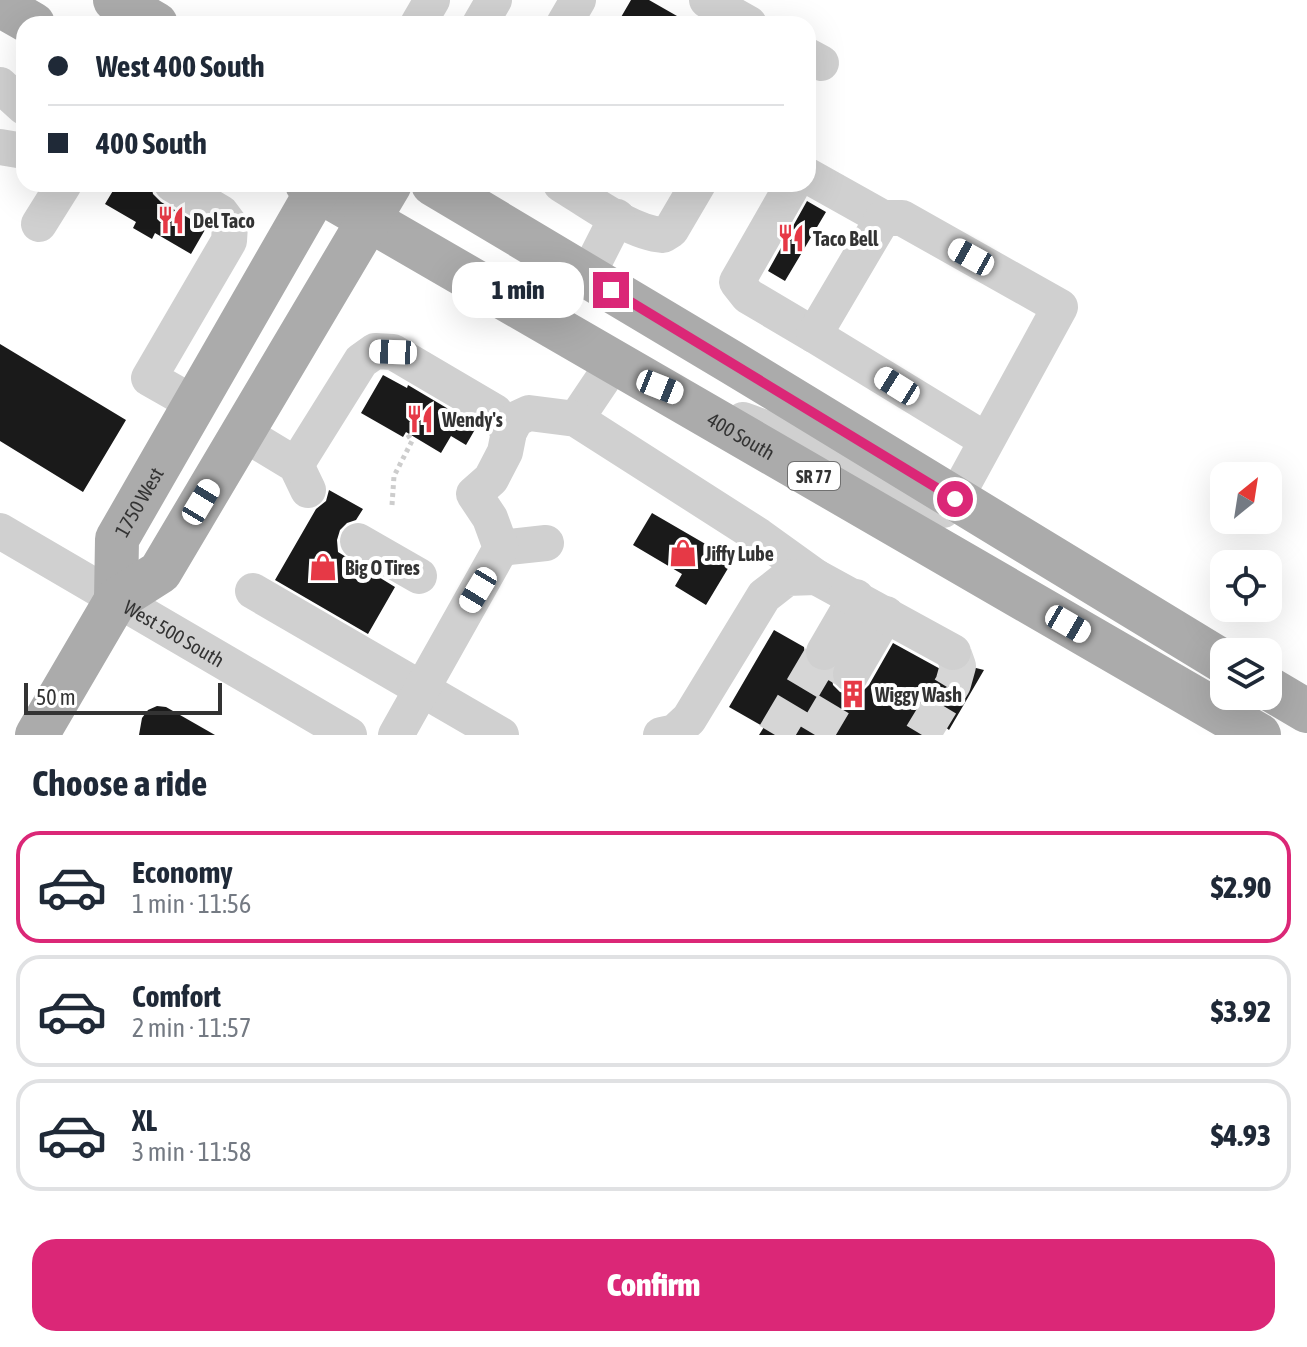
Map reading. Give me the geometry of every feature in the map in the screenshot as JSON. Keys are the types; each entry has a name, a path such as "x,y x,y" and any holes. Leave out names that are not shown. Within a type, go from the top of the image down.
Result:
{"main road":[{"path":"115,0 142,16"},
{"path":"0,5 19,16"},
{"name":"1750 West","path":"116,600 117,539 312,192"},
{"name":"400 South","path":"341,192 380,201 615,361 1259,735"},
{"name":"SR 77","path":"446,192 1210,654"},
{"path":"37,735 116,600 160,572 380,201"},
{"path":"1282,696 1307,711"}],"street":[{"path":"707,0 735,16"},
{"path":"0,85 16,100"},
{"path":"660,387 810,447 922,508 943,510 955,499 1060,307 902,218 883,218 816,180"},
{"path":"39,224 59,192"},
{"path":"186,192 221,213 230,225 229,241 149,378 193,403"},
{"path":"575,192 617,217 653,234 663,235 671,230 693,192"},
{"path":"788,192 737,282 748,296 986,440"},
{"path":"587,276 617,217"},
{"path":"814,335 883,218"},
{"path":"243,433 302,477 327,416 361,361 375,351 393,352 495,412 509,432"},
{"path":"576,419 615,361"},
{"path":"396,735 501,548 490,518 474,494 491,479 505,452 509,432 516,419 529,413 576,419 759,536 816,577 953,652"},
{"name":"West 500 South","path":"0,531 349,735"},
{"path":"358,541 419,576"},
{"path":"501,548 546,543"},
{"path":"661,735 675,732 689,719 764,596 787,578 816,577"},
{"path":"253,591 501,735"},
{"path":"837,664 871,605"}],"path":[{"path":"392,505 394,476 412,441 406,432"}],"building":[{"path":"631,0 649,0 677,16 622,16"},
{"name":"Del Taco","path":"112,192 153,192 161,202 206,228 191,254 155,233 152,239 133,228 136,222 105,204"},
{"name":"Taco Bell","path":"807,201 826,212 785,281 768,271"},
{"path":"0,344 126,420 83,492 0,441"},
{"name":"Wendy's","path":"383,375 407,388 408,385 477,426 466,445 451,436 441,453 406,432 403,437 361,413"},
{"name":"Big O Tires","path":"329,490 363,509 356,520 340,530 338,552 395,587 368,634 275,580 316,509 326,501"},
{"name":"Jiffy Lube","path":"652,513 733,560 706,605 675,586 682,574 633,545"},
{"name":"Wiggy Wash","path":"774,630 804,647 806,663 814,670 831,671 833,685 840,692 850,695 861,693 869,685 893,643 944,671 954,673 968,666 984,670 949,730 944,726 939,735 759,735 764,727 729,707"},
{"path":"157,706 166,707 215,735 139,735 142,718 148,710"}],"tunnel":[{"path":"775,735 824,652"},
{"path":"922,735 953,684 958,666 953,652"},
{"path":"815,735 851,674"}],"place":[{"name":"Del Taco","path":"171,220"},
{"name":"Taco Bell","path":"791,238"},
{"name":"Wendy's","path":"420,419"},
{"name":"Jiffy Lube","path":"683,553"},
{"name":"Big O Tires","path":"323,567"},
{"name":"Wiggy Wash","path":"853,694"}],"route":[{"path":"611,290 955,499"}]}
